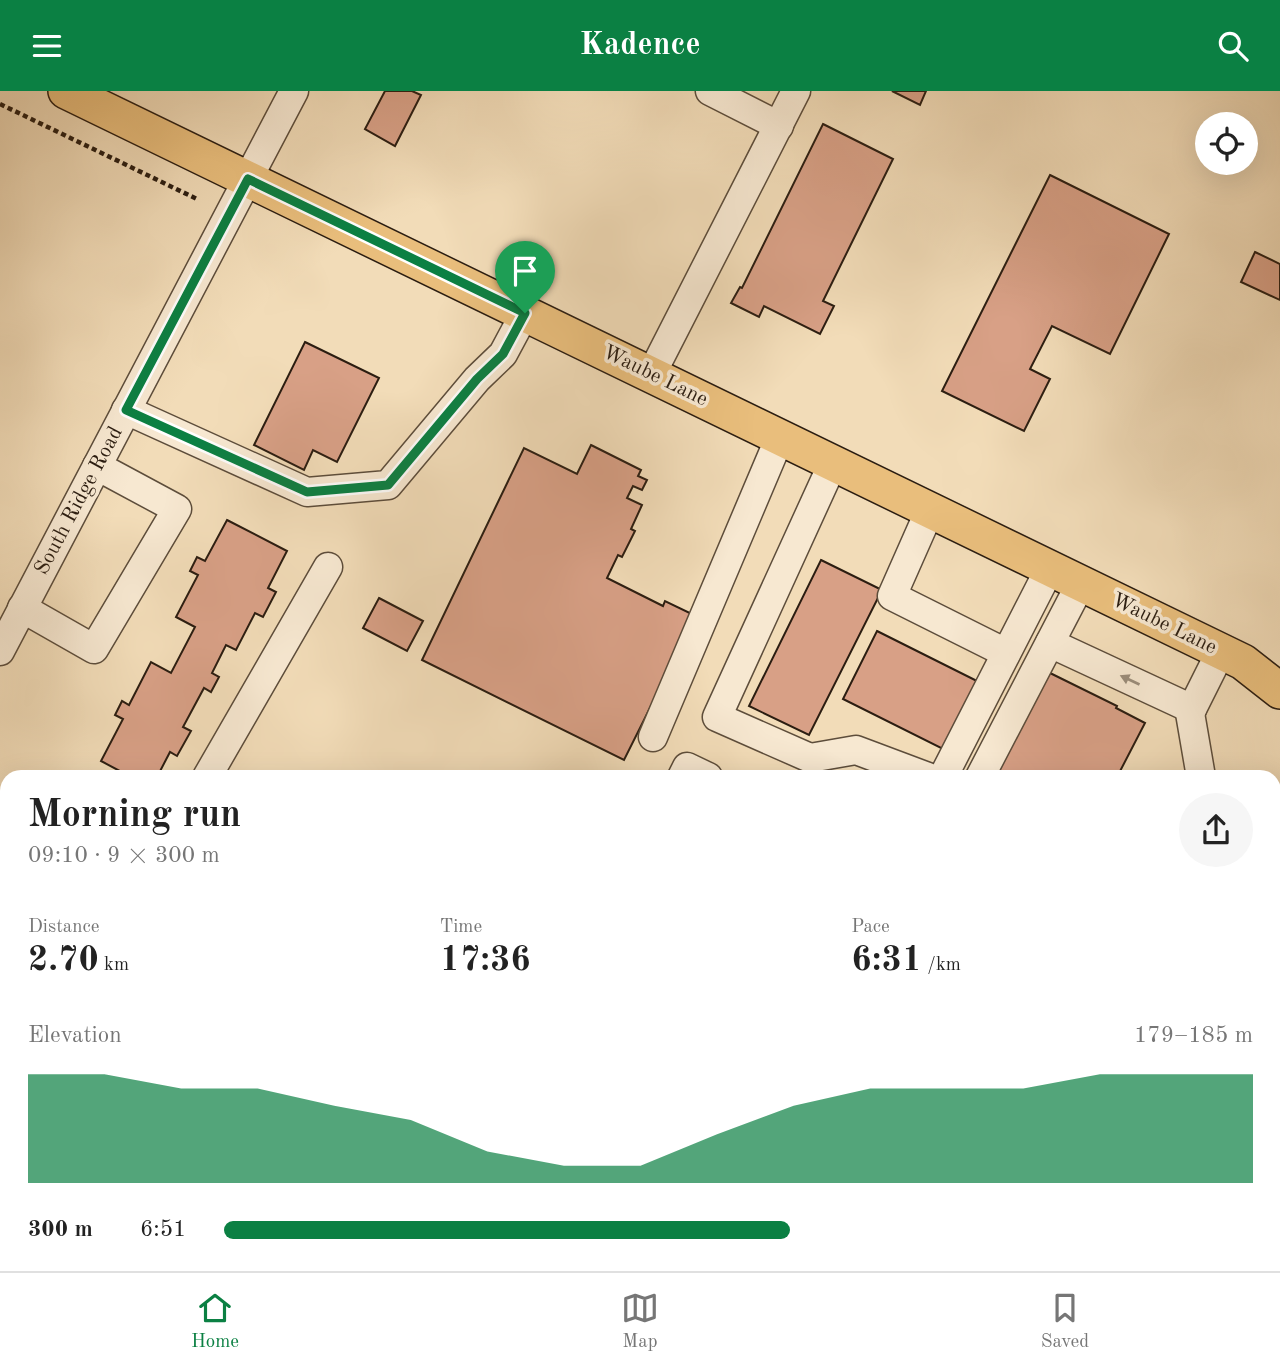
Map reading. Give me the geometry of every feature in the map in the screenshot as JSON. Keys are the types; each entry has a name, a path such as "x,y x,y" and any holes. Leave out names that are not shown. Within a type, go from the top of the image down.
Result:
{"main road":[{"name":"Waube Lane","path":"66,91 1232,657 1280,691"},
{"name":"Waube Lane","path":"1232,657 1280,668"}],"street":[{"name":"South Ridge Road","path":"0,651 294,91"},
{"path":"710,91 779,126"},
{"path":"651,375 796,91"},
{"path":"126,410 307,492 388,485 477,379 503,354 525,313"},
{"path":"653,737 780,437"},
{"path":"833,463 717,717 810,758 856,750 909,770"},
{"path":"22,608 93,649 177,509 97,466"},
{"path":"930,510 892,596 1006,653"},
{"path":"211,770 328,567"},
{"path":"947,770 1050,568"},
{"path":"984,770 1081,583"},
{"path":"1050,643 1192,709"},
{"path":"1200,770 1190,713 1232,657"}],"path":[{"path":"0,104 199,200"},
{"path":"187,195 192,185"}],"building":[{"path":"385,91 412,91 421,95 395,146 365,129"},
{"path":"892,91 926,91 920,105"},
{"path":"823,124 893,159 823,301 834,306 820,334 764,306 759,317 731,303 740,287 742,288"},
{"path":"1050,175 1169,234 1110,354 1052,326 1030,369 1050,379 1024,431 942,391"},
{"path":"1255,252 1280,264 1280,300 1241,282"},
{"path":"305,342 379,378 337,462 313,450 304,470 254,445"},
{"path":"591,445 641,470 638,476 647,480 642,490 633,486 627,498 642,505 631,529 635,531 622,557 618,555 607,578 663,606 665,601 696,616 624,760 422,660 524,448 577,474"},
{"path":"227,520 287,551 268,588 276,592 263,617 255,613 236,650 226,645 212,673 219,677 211,692 204,688 183,727 191,731 177,756 170,752 161,770 118,770 101,761 123,719 115,715 122,701 129,705 151,662 171,673 195,627 176,617 198,575 190,571 197,557 205,561"},
{"path":"821,560 882,590 809,735 749,706"},
{"path":"379,598 423,621 407,651 363,628"},
{"path":"877,631 987,686 953,754 843,699"},
{"path":"1048,672 1145,723 1121,770 996,770"}],"route":[{"path":"248,179 525,313 503,354 477,379 388,485 307,492 126,410 248,179"}]}
